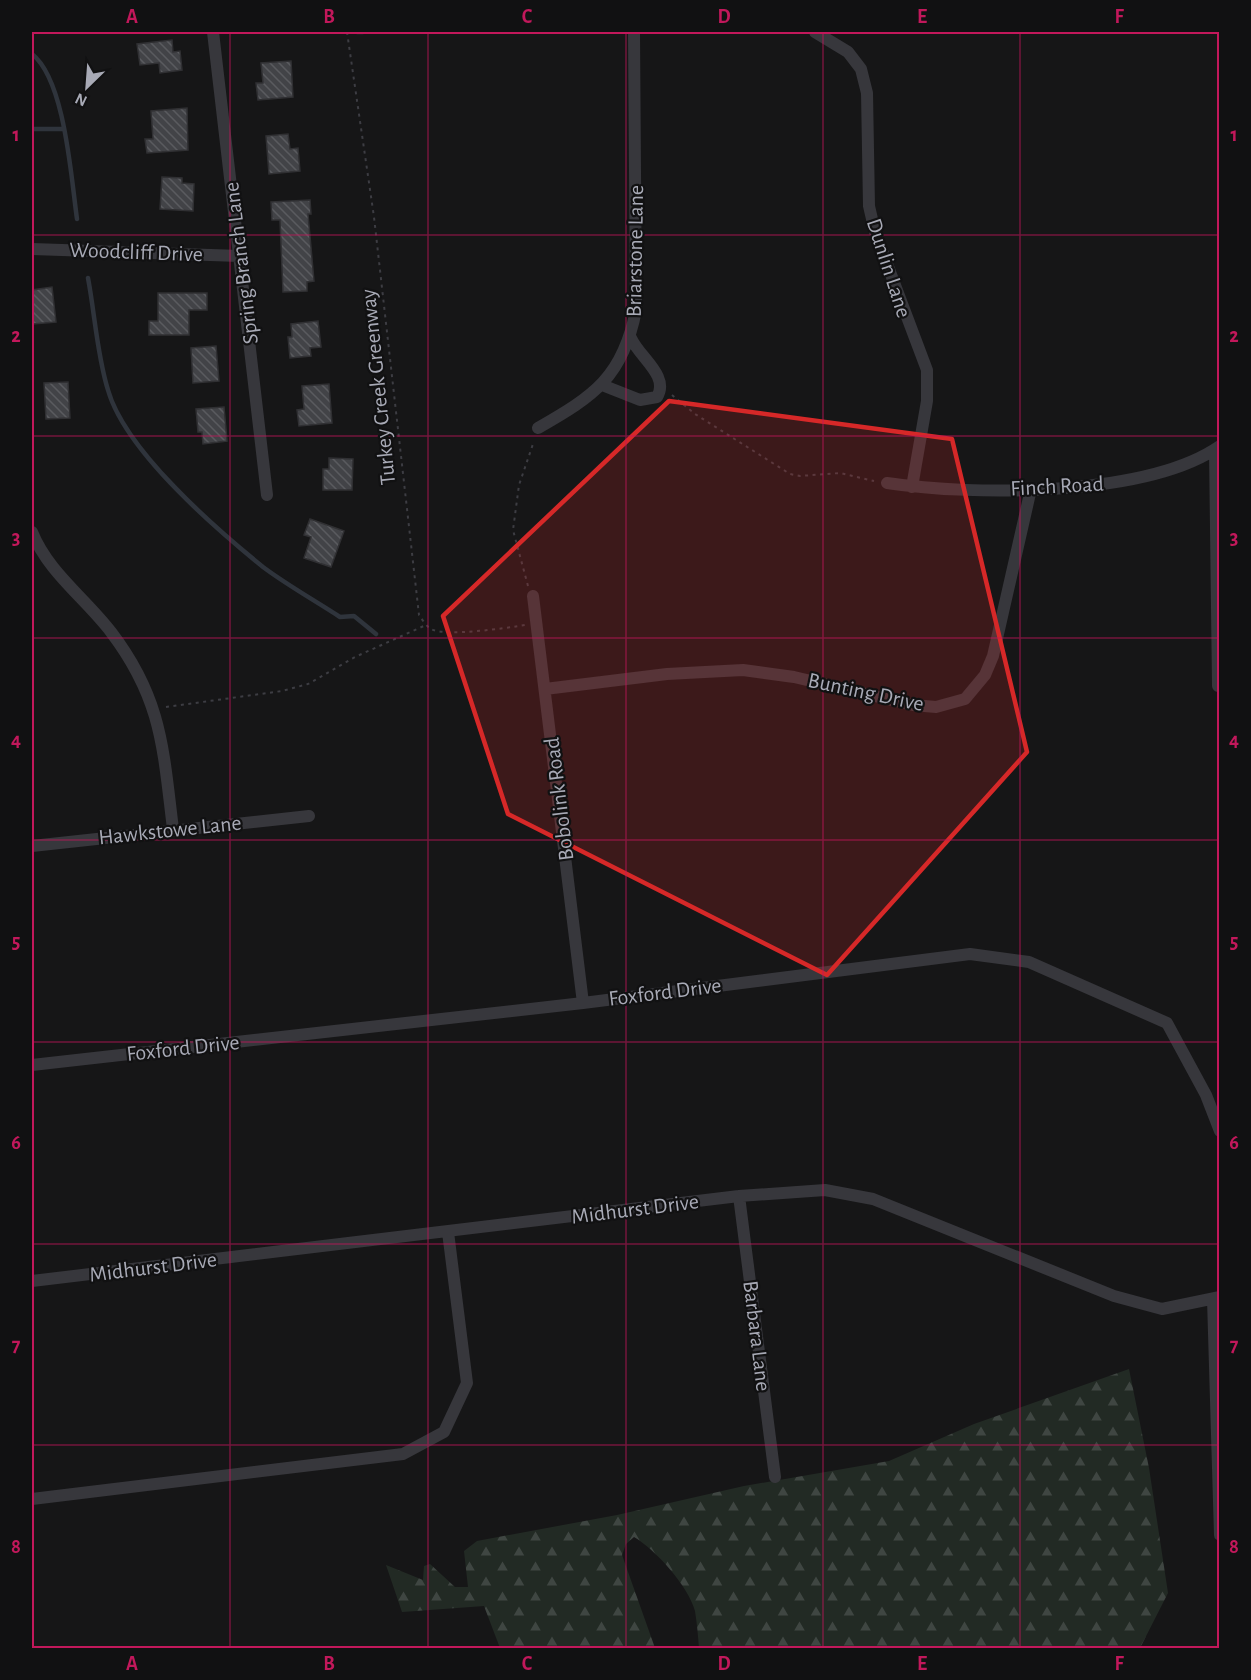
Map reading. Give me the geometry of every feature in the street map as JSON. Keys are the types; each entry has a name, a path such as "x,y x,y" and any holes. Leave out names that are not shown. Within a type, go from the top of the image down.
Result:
{"street":[{"name":"Spring Branch Lane","path":"213,32 267,495"},
{"name":"Briarstone Lane","path":"538,428 583,401 602,385 631,338 636,310 634,32"},
{"name":"Dunlin Lane","path":"815,32 848,52 861,69 867,93 869,206 879,243 927,370 927,401 912,487"},
{"name":"Woodcliff Drive","path":"32,249 240,256"},
{"path":"602,385 640,400 657,397 661,390 661,379 635,347 631,338"},
{"path":"1217,448 1218,686"},
{"name":"Finch Road","path":"887,483 912,487 1031,489 1130,480 1187,464 1217,448"},
{"name":"Bunting Drive","path":"545,689 667,674 743,670 794,677 913,705 936,707 965,699 985,675 993,656 1031,489"},
{"path":"32,532 53,567 110,630 130,659 154,709 162,743 172,829"},
{"name":"Bobolink Road","path":"533,596 583,1003"},
{"name":"Hawkstowe Lane","path":"32,846 172,829 309,816"},
{"name":"Foxford Drive","path":"32,1065 583,1003 970,954 1029,962 1167,1023 1206,1095 1220,1131"},
{"name":"Midhurst Drive","path":"32,1281 739,1196 825,1190 873,1199 1114,1296 1162,1309 1216,1298"},
{"name":"Barbara Lane","path":"739,1196 775,1477"},
{"path":"32,1499 403,1454 444,1432 467,1383 448,1232"},
{"path":"1216,1298 1220,1535"}],"path":[{"name":"Turkey Creek Greenway","path":"347,32 374,217 419,615 426,624"},
{"path":"661,390 790,474 800,476 840,473 887,483"},
{"path":"533,596 517,550 513,524 519,485 538,428"},
{"path":"154,709 282,691 308,684 355,657 426,624 439,632 490,630 537,624"}],"highlighted area":[{"path":"669,401 952,439 1027,752 827,975 508,814 443,616"}],"green space":[{"path":"1129,1369 1149,1468 1168,1593 1140,1648 699,1648 692,1601 679,1580 661,1559 634,1537 626,1544 622,1555 655,1648 500,1648 484,1606 402,1612 386,1565 423,1580 424,1566 430,1564 455,1587 468,1587 464,1551 477,1541 617,1515 744,1486 889,1461 974,1424"}],"building":[{"path":"172,40 173,52 180,51 182,70 160,73 159,63 140,65 137,44"},
{"path":"291,61 293,97 258,100 256,83 263,83 261,63"},
{"path":"187,108 188,150 147,153 145,139 153,139 151,111"},
{"path":"288,134 290,149 298,148 300,171 269,174 266,136"},
{"path":"162,177 182,178 182,183 194,184 193,211 160,209"},
{"path":"310,200 311,214 308,214 314,281 307,282 307,291 283,292 280,220 272,220 271,202"},
{"path":"52,287 56,322 33,324 32,290"},
{"path":"158,293 207,293 207,310 189,310 189,335 149,335 149,321 158,321"},
{"path":"318,321 321,347 310,348 311,356 290,358 288,337 292,337 291,324"},
{"path":"216,346 219,381 193,383 191,348"},
{"path":"68,382 70,418 46,419 44,383"},
{"path":"329,384 332,423 299,426 297,410 304,409 302,386"},
{"path":"224,407 227,441 203,444 202,432 198,432 196,409"},
{"path":"329,458 353,459 352,490 323,490 323,469 329,469"},
{"path":"310,519 344,531 331,567 304,558 311,537 304,535"}],"waterway":[{"path":"357,32 363,32"},
{"path":"32,54 43,67 59,107 65,130 77,219"},
{"path":"32,129 63,129"},
{"path":"88,278 108,390 118,413 152,462 197,510 263,567 340,617 354,616 376,634"}]}
